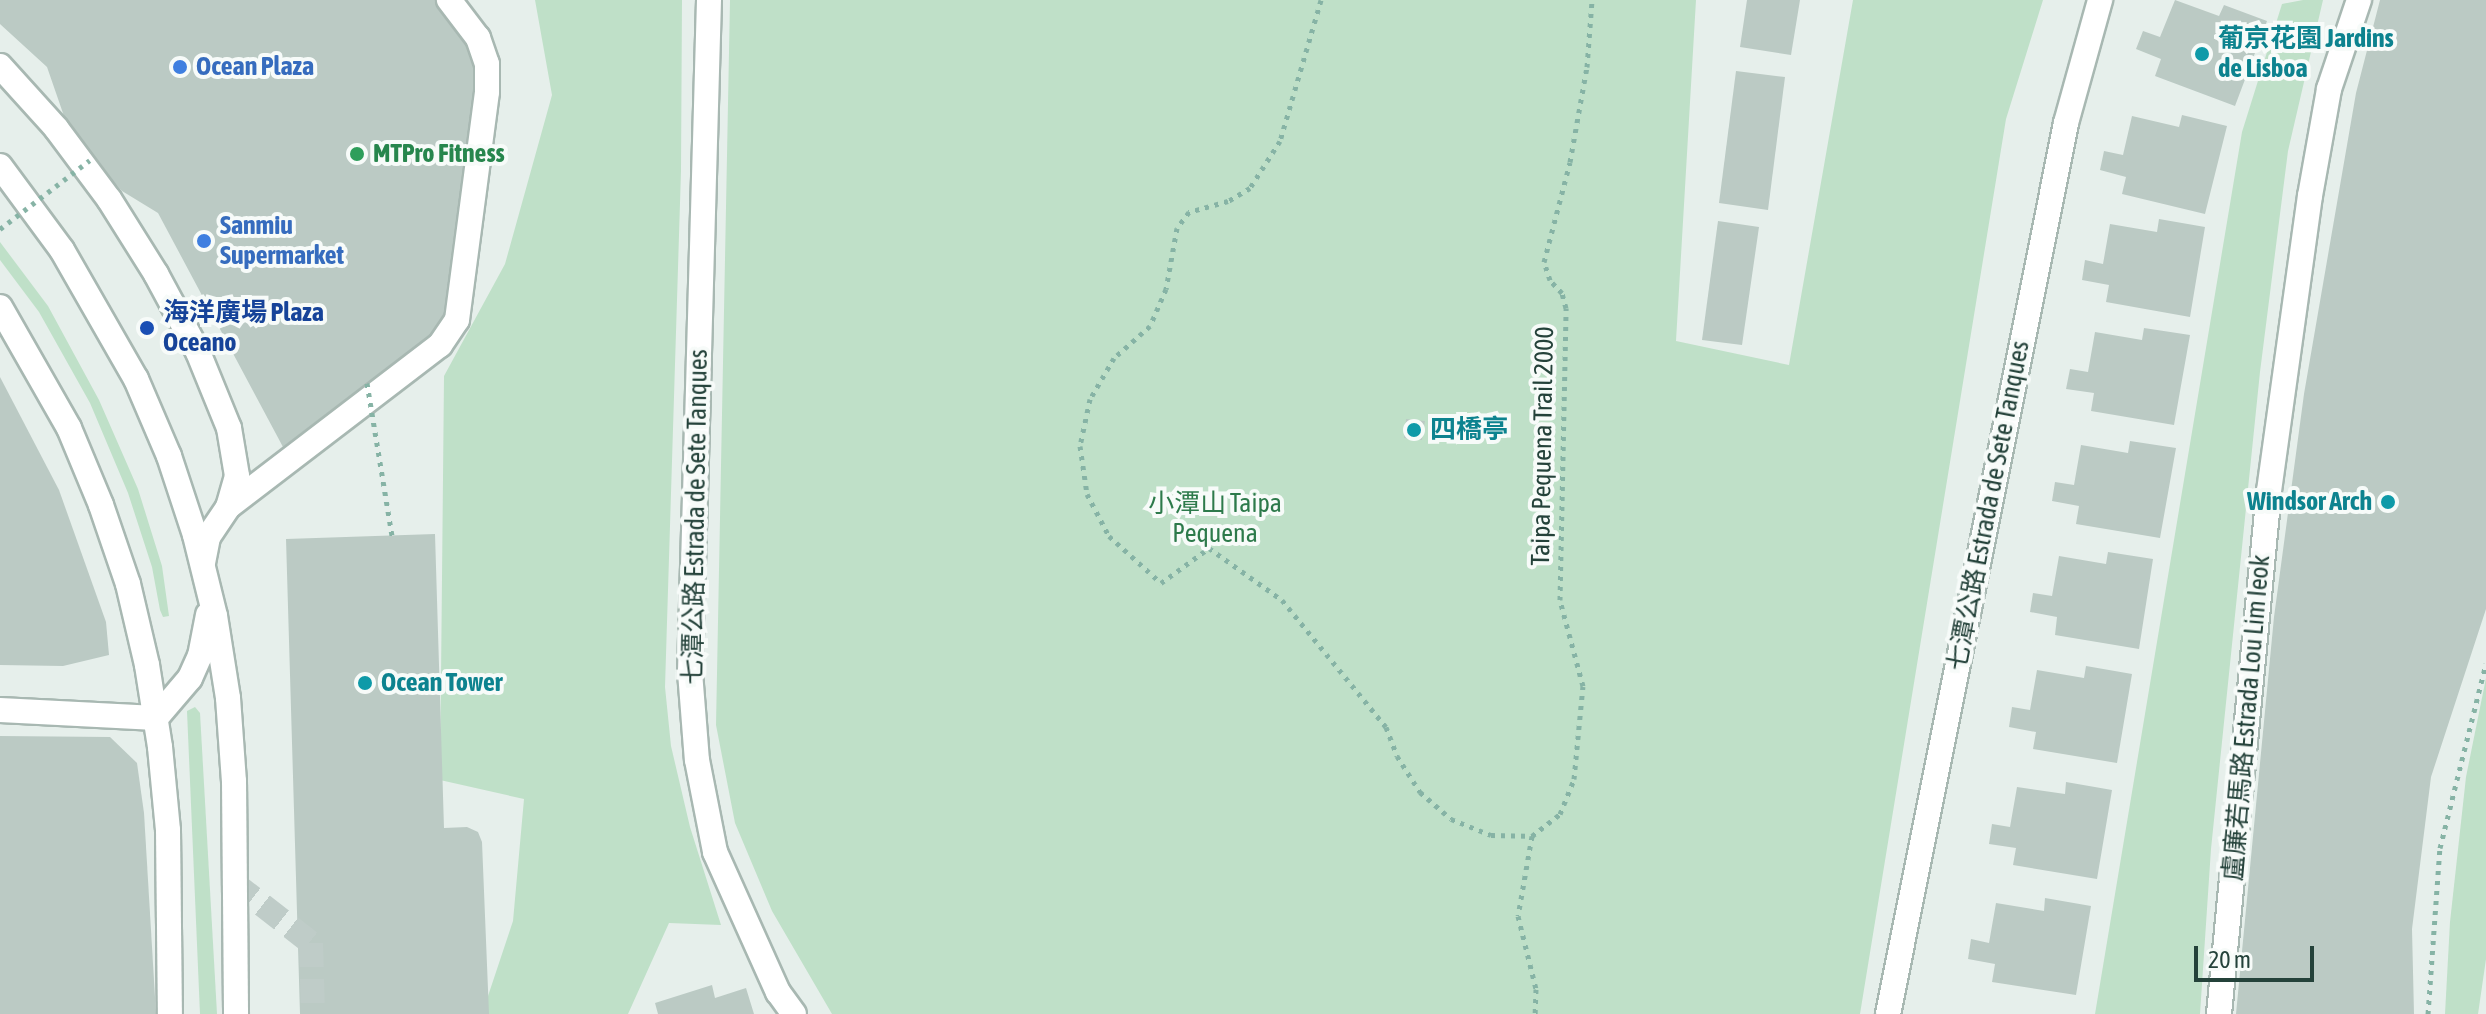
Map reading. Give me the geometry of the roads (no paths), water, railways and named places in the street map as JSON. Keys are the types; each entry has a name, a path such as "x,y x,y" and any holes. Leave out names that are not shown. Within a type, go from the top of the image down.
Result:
{"street":[{"path":"228,507 440,345 457,320 487,92 487,64 478,38 449,0"},
{"name":"七潭公路 Estrada de Sete Tanques","path":"709,0 690,672 697,760 715,852 778,992 794,1014"},
{"name":"七潭公路 Estrada de Sete Tanques","path":"1888,1014 2066,123 2100,0"},
{"name":"盧廉若馬路 Estrada Lou Lim Ieok","path":"2219,1014 2271,476 2310,196 2329,89 2359,0"},
{"path":"0,66 56,128 109,199 156,274 198,352 229,428 237,476 228,507 208,537 206,579 209,609 200,656 176,697 156,718 0,710"},
{"path":"0,166 58,243 97,306 136,379 169,456 206,579 228,698 234,781 236,1014"},
{"path":"0,307 69,428 101,505 128,584 156,718 168,830 170,1014"}],"tunnel":[{"path":"234,883 311,943 313,1014"}],"place":[{"name":"葡京花園 Jardins de Lisboa","path":"2202,54"},
{"name":"Ocean Plaza","path":"180,67"},
{"name":"MTPro Fitness","path":"357,154"},
{"name":"Sanmiu Supermarket","path":"204,241"},
{"name":"海洋廣場 Plaza Oceano","path":"147,328"},
{"name":"四橋亭","path":"1414,430"},
{"name":"Windsor Arch","path":"2388,502"},
{"name":"Ocean Tower","path":"365,683"}],"park label":[{"name":"小潭山 Taipa Pequena","path":"1215,519"}]}
